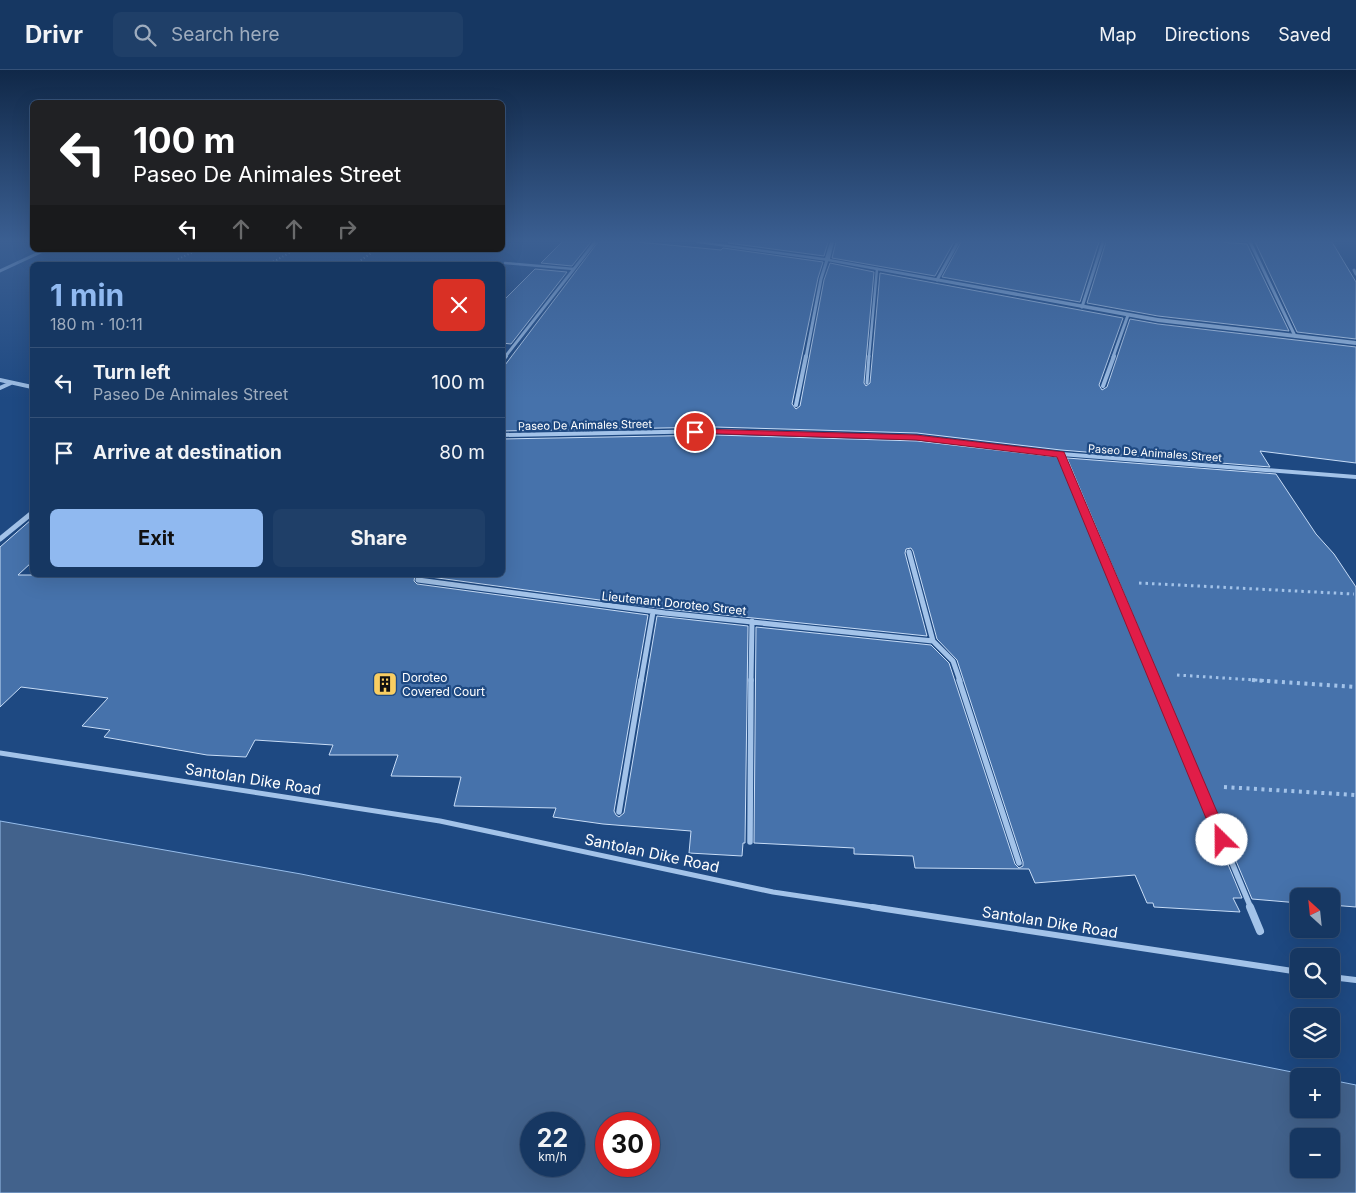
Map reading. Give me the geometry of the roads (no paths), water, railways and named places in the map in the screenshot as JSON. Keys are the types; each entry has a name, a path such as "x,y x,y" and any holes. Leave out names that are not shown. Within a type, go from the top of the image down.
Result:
{"street":[{"path":"505,356 554,294"},
{"path":"796,404 818,294"},
{"path":"1014,294 1128,315 1356,343"},
{"path":"1082,307 1086,294"},
{"path":"1275,294 1295,336"},
{"path":"1103,386 1128,315"},
{"path":"505,349 510,350"},
{"path":"0,380 30,387"},
{"path":"0,388 11,382"},
{"name":"Paseo De Animales Street","path":"505,436 715,431 907,437 1061,454 1356,477"},
{"path":"1061,454 1260,931"},
{"path":"0,539 30,515"},
{"path":"909,552 932,641 953,661 1019,863"},
{"name":"Lieutenant Doroteo Street","path":"419,577 418,580 653,612 932,641"},
{"path":"619,812 653,612"},
{"path":"750,842 752,621"},
{"name":"Santolan Dike Road","path":"0,754 440,821 773,892 1290,971"},
{"path":"1340,978 1356,980"}],"lane":[{"path":"867,383 875,294"}],"water":[{"path":"0,821 301,874 1290,1072 1290,1118 1340,1118 1340,1082 1356,1085 1356,1193 0,1193"}],"place":[{"name":"Doroteo Covered Court","path":"385,684"}]}
